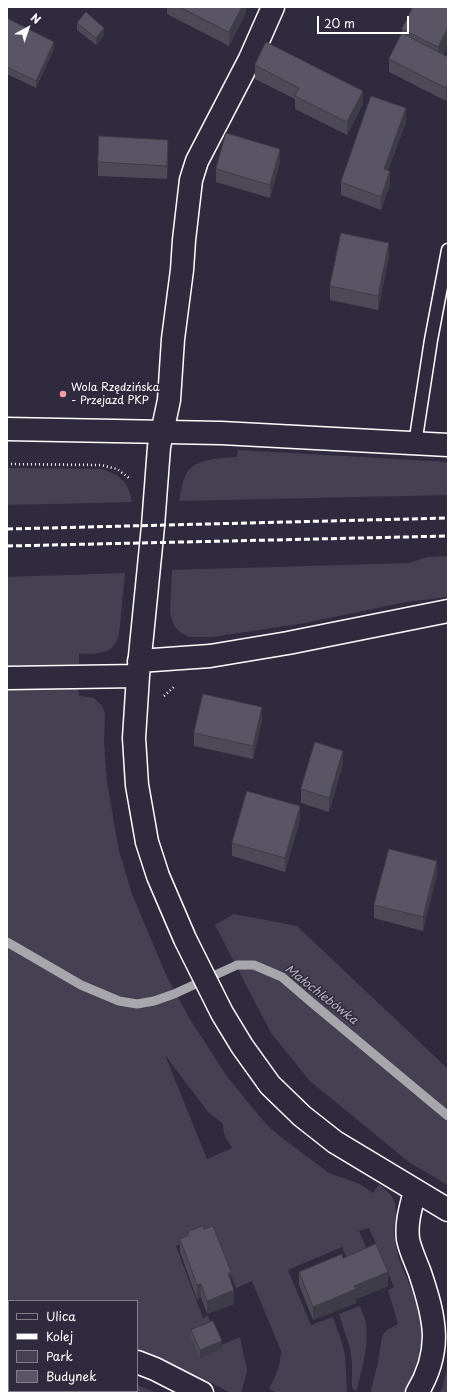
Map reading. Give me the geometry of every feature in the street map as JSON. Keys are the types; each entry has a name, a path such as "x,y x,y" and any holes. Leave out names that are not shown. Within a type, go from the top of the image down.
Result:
{"street":[{"path":"273,7 250,59 197,161 191,180 173,339 169,400 159,447 139,669 134,738 137,785 148,842 158,876 185,939 222,1013 242,1046 270,1085 302,1116 335,1142 448,1210"},
{"path":"7,429 221,433 448,445"},
{"path":"7,678 139,669 280,645 448,611"},
{"path":"415,1191 408,1216 408,1240 430,1303 434,1334 432,1360 425,1380 417,1393"},
{"path":"138,1362 202,1393"}],"lane":[{"path":"415,444 431,340 448,250"}],"path":[{"path":"162,698 175,685"}],"green space":[{"path":"238,450 448,462 448,495 179,501 184,479 193,467 206,460 237,457"},
{"path":"7,468 101,469 119,477 126,484 132,502 7,505"},
{"path":"448,556 448,597 406,602 305,623 213,637 189,637 180,632 174,626 170,613 172,570 409,563 427,557"},
{"path":"125,573 119,635 113,647 104,652 79,654 79,664 7,666 7,577"},
{"path":"78,687 79,696 94,698 102,706 105,713 104,742 107,782 119,851 132,894 167,977 188,1016 226,1075 268,1126 329,1173 360,1184 373,1193 379,1184 391,1195 395,1203 396,1216 394,1233 398,1257 416,1301 422,1329 421,1358 409,1385 403,1393 372,1393 371,1390 378,1362 382,1336 387,1330 398,1324 388,1290 394,1287 369,1228 359,1231 370,1257 350,1265 342,1247 288,1270 311,1325 333,1317 345,1355 347,1393 277,1393 269,1389 279,1366 281,1351 252,1281 236,1288 214,1232 176,1246 203,1318 208,1316 213,1328 200,1358 222,1349 221,1345 240,1337 247,1371 241,1393 231,1393 199,1377 138,1351 138,1300 8,1300 7,1312 7,688","holes":["165,1055 208,1112 223,1124 224,1134 232,1148 207,1159"]},
{"path":"234,914 297,926 448,1069 448,1185 410,1163 310,1081 271,1033 215,925"},
{"path":"360,1306 366,1324 367,1340 363,1365 357,1389 355,1391 352,1388 350,1348 339,1314"},
{"path":"448,1365 448,1393 440,1393 442,1389"},
{"path":"7,1367 8,1392 30,1393 7,1393"},
{"path":"138,1385 157,1393 45,1393 138,1392"}],"building":[{"path":"180,7 242,7 229,32"},
{"path":"413,7 448,7 448,28 438,47 402,29"},
{"path":"86,12 104,28 96,38 77,23"},
{"path":"7,18 54,42 36,81 7,67"},
{"path":"402,33 448,57 448,84 446,88 389,59"},
{"path":"266,42 363,91 347,122 295,96 299,88 255,65"},
{"path":"371,96 406,108 384,169 390,171 381,197 341,182"},
{"path":"226,133 280,149 270,185 216,169"},
{"path":"99,136 168,140 167,166 98,162"},
{"path":"341,233 389,243 378,296 330,286"},
{"path":"203,694 262,707 253,746 194,733"},
{"path":"315,742 343,751 329,798 301,789"},
{"path":"247,791 300,806 285,858 232,843"},
{"path":"389,849 437,861 423,917 374,905"},
{"path":"203,1226 204,1229 213,1226 231,1272 228,1274 234,1290 207,1301 201,1284 197,1285 180,1239 189,1235 188,1232"},
{"path":"376,1244 388,1272 354,1286 356,1289 313,1307 299,1272 342,1254 343,1258"},
{"path":"213,1321 222,1341 200,1350 191,1330"}],"waterway":[{"name":"Małochlebówka","path":"7,942 81,985 119,1001 137,1004 154,1001 174,994 237,965 254,965 282,977 448,1116"}],"railway":[{"path":"7,529 448,518"},
{"path":"7,546 448,536"}],"place":[{"name":"Wola Rzędzińska - Przejazd PKP","path":"63,394"}]}
